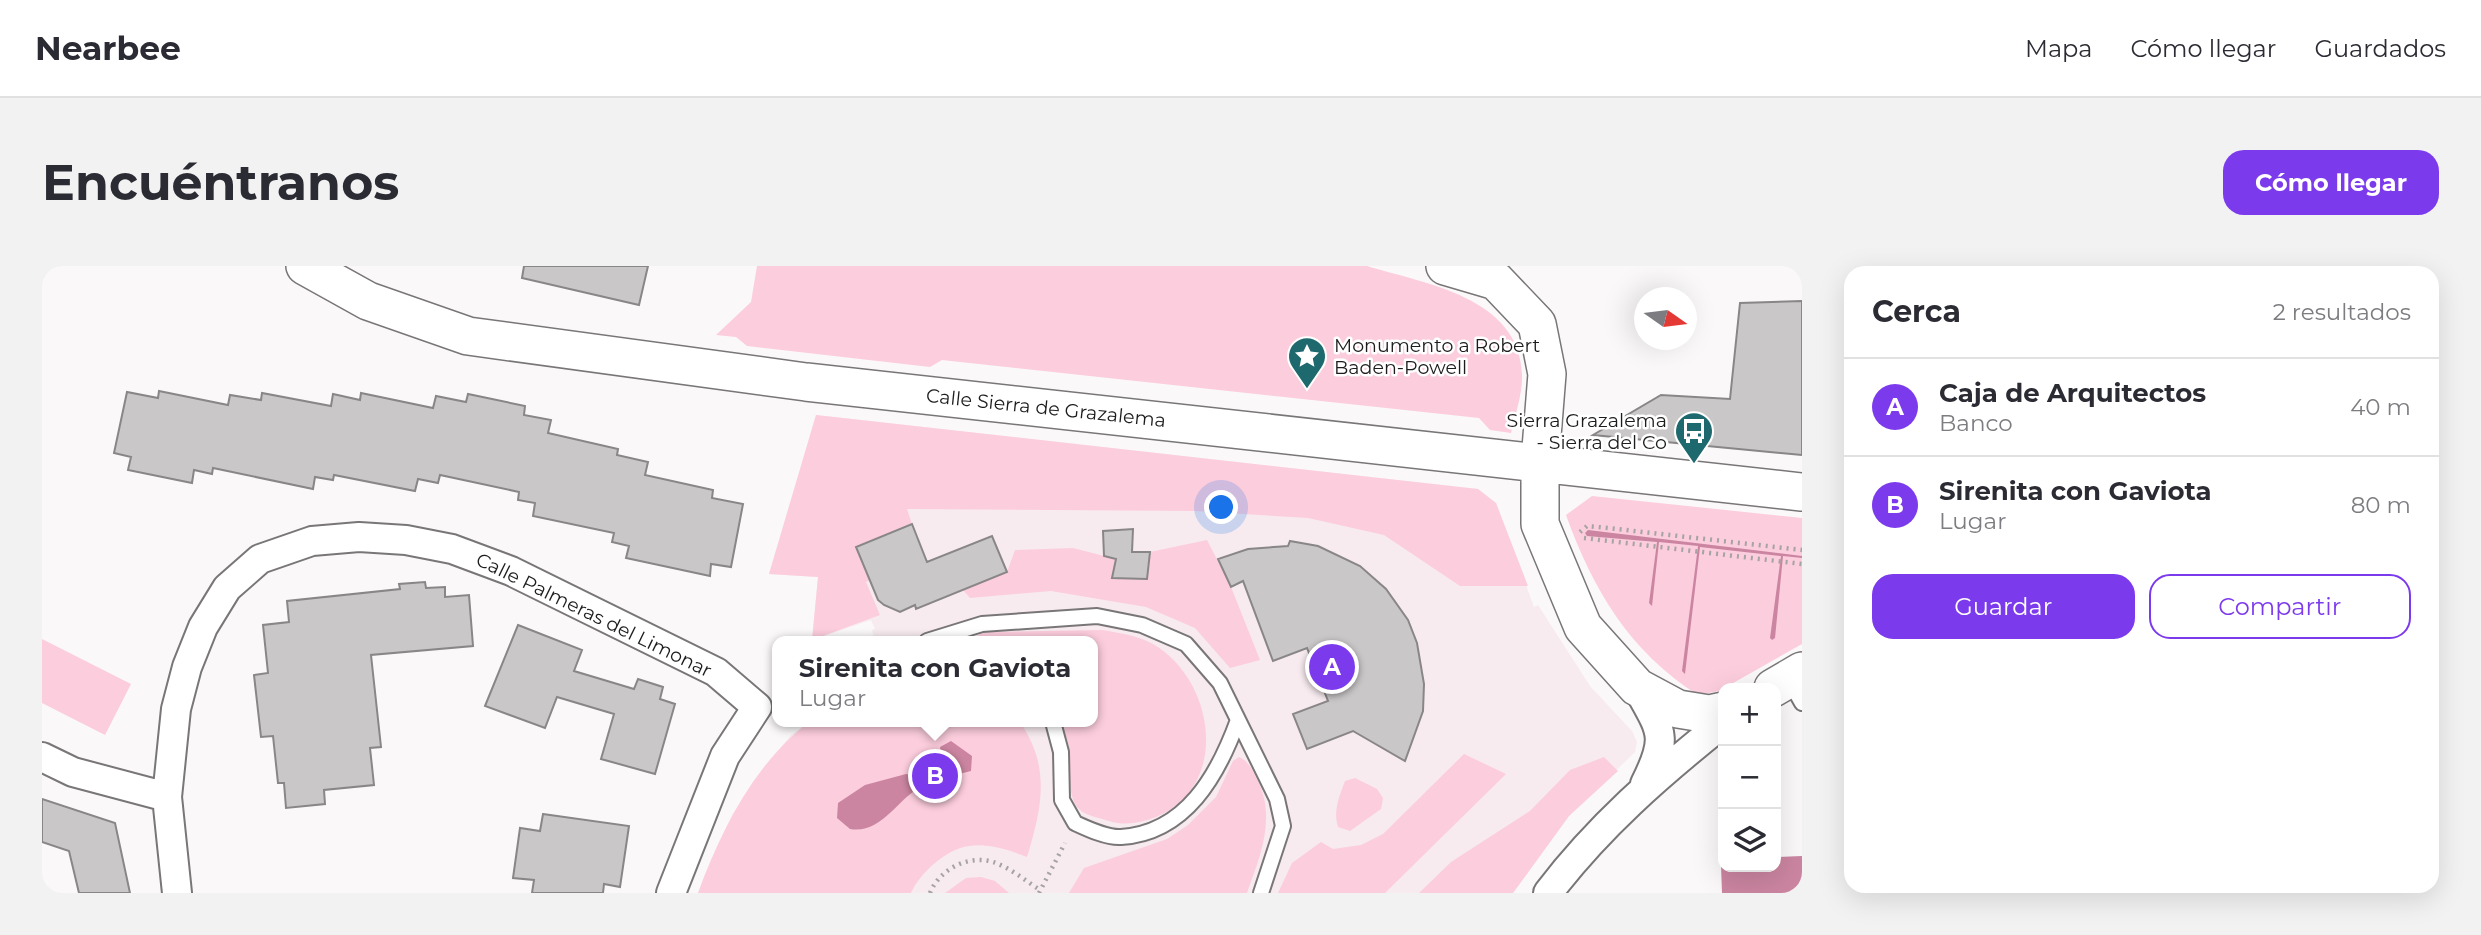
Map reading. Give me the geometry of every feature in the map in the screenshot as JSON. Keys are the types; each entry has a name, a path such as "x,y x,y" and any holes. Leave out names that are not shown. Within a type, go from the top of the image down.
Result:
{"street":[{"name":"Calle Sierra de Grazalema","path":"305,266 368,301 468,336 806,382 1802,492"},
{"path":"1445,266 1496,281 1537,324 1547,374 1540,461 1540,524 1583,626 1637,687 1658,726 1660,753 1644,786"},
{"name":"Calle Palmeras del Limonar","path":"177,893 167,797 176,709 187,667 203,627 227,588 260,559 312,541 359,537 406,540 452,549 511,571 716,672 767,703"},
{"path":"1637,687 1678,709 1709,715 1718,712"},
{"path":"671,893 724,756 767,703"},
{"path":"1548,893 1573,860 1644,786 1718,727"},
{"path":"42,757 73,772 167,797"}],"lane":[{"path":"943,636 982,624 1097,616 1142,625 1186,644 1220,683 1277,799 1283,826 1261,893"},
{"path":"1054,727 1061,752 1062,800 1075,824 1119,838 1149,832 1180,818 1204,789 1230,743 1238,720"}],"path":[{"path":"1802,550 1587,526 1579,533 1586,540 1802,564"},
{"path":"930,893 945,872 965,862 992,862 1040,891 1075,824"}],"shaded area":[{"path":"757,266 1367,266 1441,288 1487,311 1505,327 1517,348 1522,374 1520,396 1511,433 1490,430 1479,418 942,360 930,367 747,346 736,337 716,335 751,302"},
{"path":"816,415 1478,489 1496,503 1534,607 1538,605 1590,686 1632,731 1637,742 1635,752 1569,816 1513,893 698,893 732,815 790,736 802,727 1098,727 1098,636 873,636 872,630 875,629 871,620 824,636 812,636 818,577 769,574"},
{"path":"816,415 1478,489 1496,503 1528,586 1460,586 1384,535 1308,518 1195,511 907,509 912,524 856,547 870,580 866,582 880,615 823,636 812,636 818,577 769,574"},
{"path":"1592,496 1802,518 1802,644 1733,683 1718,683 1718,691 1698,695 1674,678 1633,639 1588,569 1566,515"},
{"path":"1588,530 1802,556 1783,556 1775,638 1770,638 1781,556 1700,547 1685,674 1682,671 1698,546 1659,542 1652,606 1649,603 1657,542 1587,536 1585,533"},
{"path":"1207,540 1231,587 1260,660 1230,668 1195,628 1146,607 1051,591 970,598 963,590 1007,572 1015,550 1073,548 1116,559 1113,578 1147,579 1150,552"},
{"path":"1102,630 1147,641 1174,660 1190,682 1201,706 1206,732 1204,758 1196,782 1180,802 1156,817 1127,824 1089,815 1079,809 1072,797 1069,747 1063,727 1098,727 1098,636 978,636 988,632"},
{"path":"42,639 131,684 105,735 42,703"},
{"path":"803,727 1023,727 1036,755 1041,788 1037,822 1027,857 991,846 960,848 935,863 911,893 698,893 717,845 742,799 772,757"},
{"path":"951,741 972,756 971,771 926,784 871,827 850,829 837,818 838,803 865,785 906,774 926,778 943,764 940,747"},
{"path":"1464,754 1506,774 1385,893 1278,893 1292,863 1321,842 1333,849 1361,845 1383,834"},
{"path":"1239,757 1247,763 1262,792 1266,821 1262,849 1247,893 1069,893 1084,868 1167,839 1188,825 1216,797 1233,761"},
{"path":"1604,757 1618,771 1569,816 1513,893 1419,893 1451,862 1530,811 1570,770"},
{"path":"1355,778 1377,789 1383,798 1381,809 1350,831 1338,827 1336,810 1345,781"},
{"path":"1802,856 1802,893 1722,893 1721,872 1781,872 1781,857"},
{"path":"981,877 995,881 1009,893 945,893 966,878"}],"building":[{"path":"524,266 648,266 639,305 522,278"},
{"path":"1802,301 1802,455 1593,435 1661,395 1730,399 1740,303"},
{"path":"159,391 228,405 230,395 261,400 262,393 331,406 333,394 360,400 361,393 433,408 436,396 466,402 468,394 525,406 524,415 551,420 548,433 618,449 617,455 648,462 645,475 713,490 712,498 743,504 731,567 711,564 710,576 626,558 629,546 612,542 614,533 533,516 535,503 518,500 519,492 440,475 438,483 418,479 415,491 334,475 333,480 315,477 313,489 213,468 212,474 194,470 192,483 128,470 131,457 114,453 127,392 158,398"},
{"path":"912,524 927,562 992,536 1007,572 916,609 915,605 900,612 884,605 878,600 856,547"},
{"path":"1133,529 1132,552 1150,552 1147,579 1112,578 1116,559 1104,556 1103,531"},
{"path":"1290,541 1318,546 1360,566 1386,589 1408,620 1417,643 1424,684 1423,711 1405,761 1353,731 1307,749 1293,714 1328,701 1307,648 1273,661 1243,581 1231,587 1218,559 1248,549 1288,546"},
{"path":"425,582 426,588 445,587 445,597 469,595 473,646 371,655 381,747 370,748 374,785 324,790 325,804 286,808 284,783 278,783 273,736 261,737 254,675 268,673 263,625 289,622 287,601 400,589 399,584"},
{"path":"518,625 582,650 574,671 634,689 638,679 663,687 660,699 675,704 655,774 601,759 614,714 557,697 545,728 485,706"},
{"path":"42,799 115,823 130,893 79,893 69,851 42,842"},
{"path":"543,814 629,826 620,887 604,884 603,893 532,893 534,880 513,878 520,828 540,831"}],"place":[{"name":"Monumento a Robert Baden-Powell","path":"1307,390"},
{"name":"Sierra Grazalema - Sierra del Co","path":"1694,465"},
{"name":"Caja de Arquitectos","path":"1332,667"},
{"name":"Sirenita con Gaviota","path":"935,776"}]}
